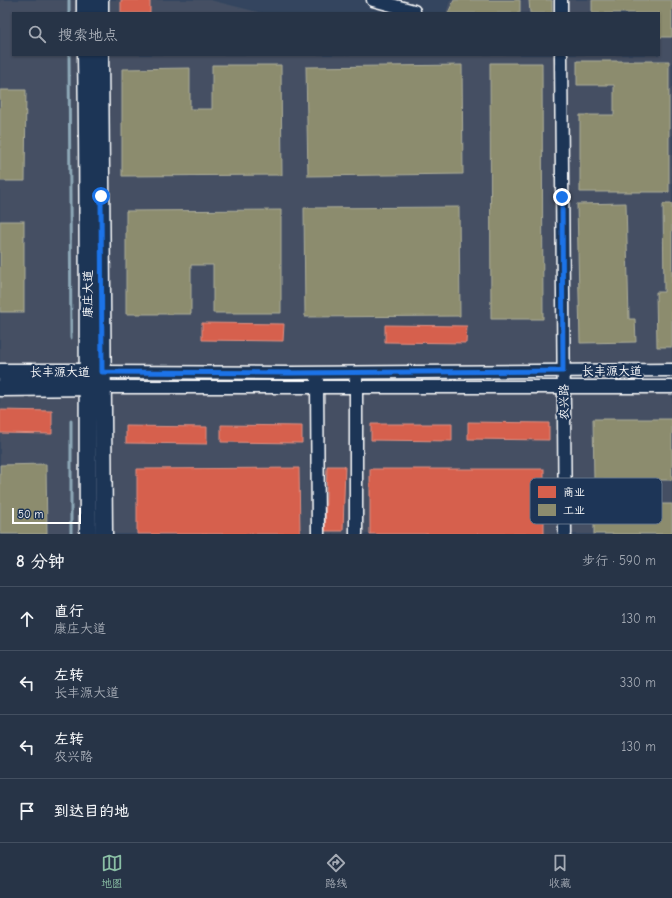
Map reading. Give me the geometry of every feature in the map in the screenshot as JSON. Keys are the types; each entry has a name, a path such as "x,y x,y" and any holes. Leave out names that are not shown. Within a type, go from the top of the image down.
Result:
{"main road":[{"path":"85,0 85,12"},
{"path":"100,0 100,12"},
{"name":"康庄大道","path":"86,56 88,196 95,380 104,534"},
{"name":"康庄大道","path":"88,534 95,380 100,56"},
{"name":"长丰源大道","path":"0,372 95,380"},
{"name":"长丰源大道","path":"0,388 95,380"}],"street":[{"path":"373,0 414,11"},
{"path":"561,0 561,12"},
{"name":"农兴路","path":"561,56 564,478"},
{"name":"长丰源大道","path":"95,380 356,372 672,370"},
{"path":"356,372 356,534"},
{"path":"317,373 318,534"},
{"name":"长丰源大道","path":"95,380 317,387 672,387"}],"shaded area":[{"path":"0,0 85,0 85,12 12,12 12,56 86,56 87,372 0,372"},
{"path":"100,0 210,0 258,12 100,12"},
{"path":"450,0 672,0 672,370 102,372 100,56 660,56 660,12 446,12"},
{"path":"87,387 88,534 0,534 0,388"},
{"path":"102,387 672,387 672,534 104,534"}],"building: 商业":[{"path":"121,0 150,0 150,12 121,12"},
{"path":"202,323 284,324 283,341 202,340"},
{"path":"385,325 467,326 466,343 385,342"},
{"path":"0,410 52,411 52,434 0,433"},
{"path":"468,422 549,423 549,440 468,439"},
{"path":"371,424 452,424 452,441 371,440"},
{"path":"221,425 302,426 302,443 221,442"},
{"path":"126,426 207,427 207,444 126,443"},
{"path":"327,466 345,466 343,531 325,531"},
{"path":"299,468 300,534 137,534 137,469"},
{"path":"370,469 544,469 544,478 530,478 530,524 544,524 544,534 370,534"}],"building: 工业":[{"path":"454,0 520,0 520,12 448,12"},
{"path":"529,0 552,0 552,12 530,12"},
{"path":"592,0 672,0 672,37 660,37 660,12 592,12"},
{"path":"577,61 669,61 669,192 580,192 580,115 614,115 614,85 577,85"},
{"path":"490,63 542,63 543,319 491,319"},
{"path":"212,65 281,65 282,175 122,176 122,69 190,68 190,109 212,109"},
{"path":"462,65 463,174 308,176 306,67"},
{"path":"0,90 26,90 25,181 0,181"},
{"path":"626,203 629,319 635,319 636,342 580,343 577,204"},
{"path":"663,204 672,204 672,347 657,347 656,292 664,292"},
{"path":"459,207 460,316 305,317 304,208"},
{"path":"281,210 281,313 213,313 213,265 191,265 191,314 126,314 126,211"},
{"path":"0,221 24,221 24,312 0,312"},
{"path":"593,419 672,419 672,480 662,480 662,478 594,478"},
{"path":"46,464 47,534 0,534 0,465"},
{"path":"662,504 672,504 672,534 594,534 594,524 662,524"}],"waterway":[{"path":"69,0 69,12"},
{"path":"69,56 71,338"},
{"path":"71,421 71,534"}],"route":[{"path":"101,196 102,372 290,373 563,371 562,197"}]}
